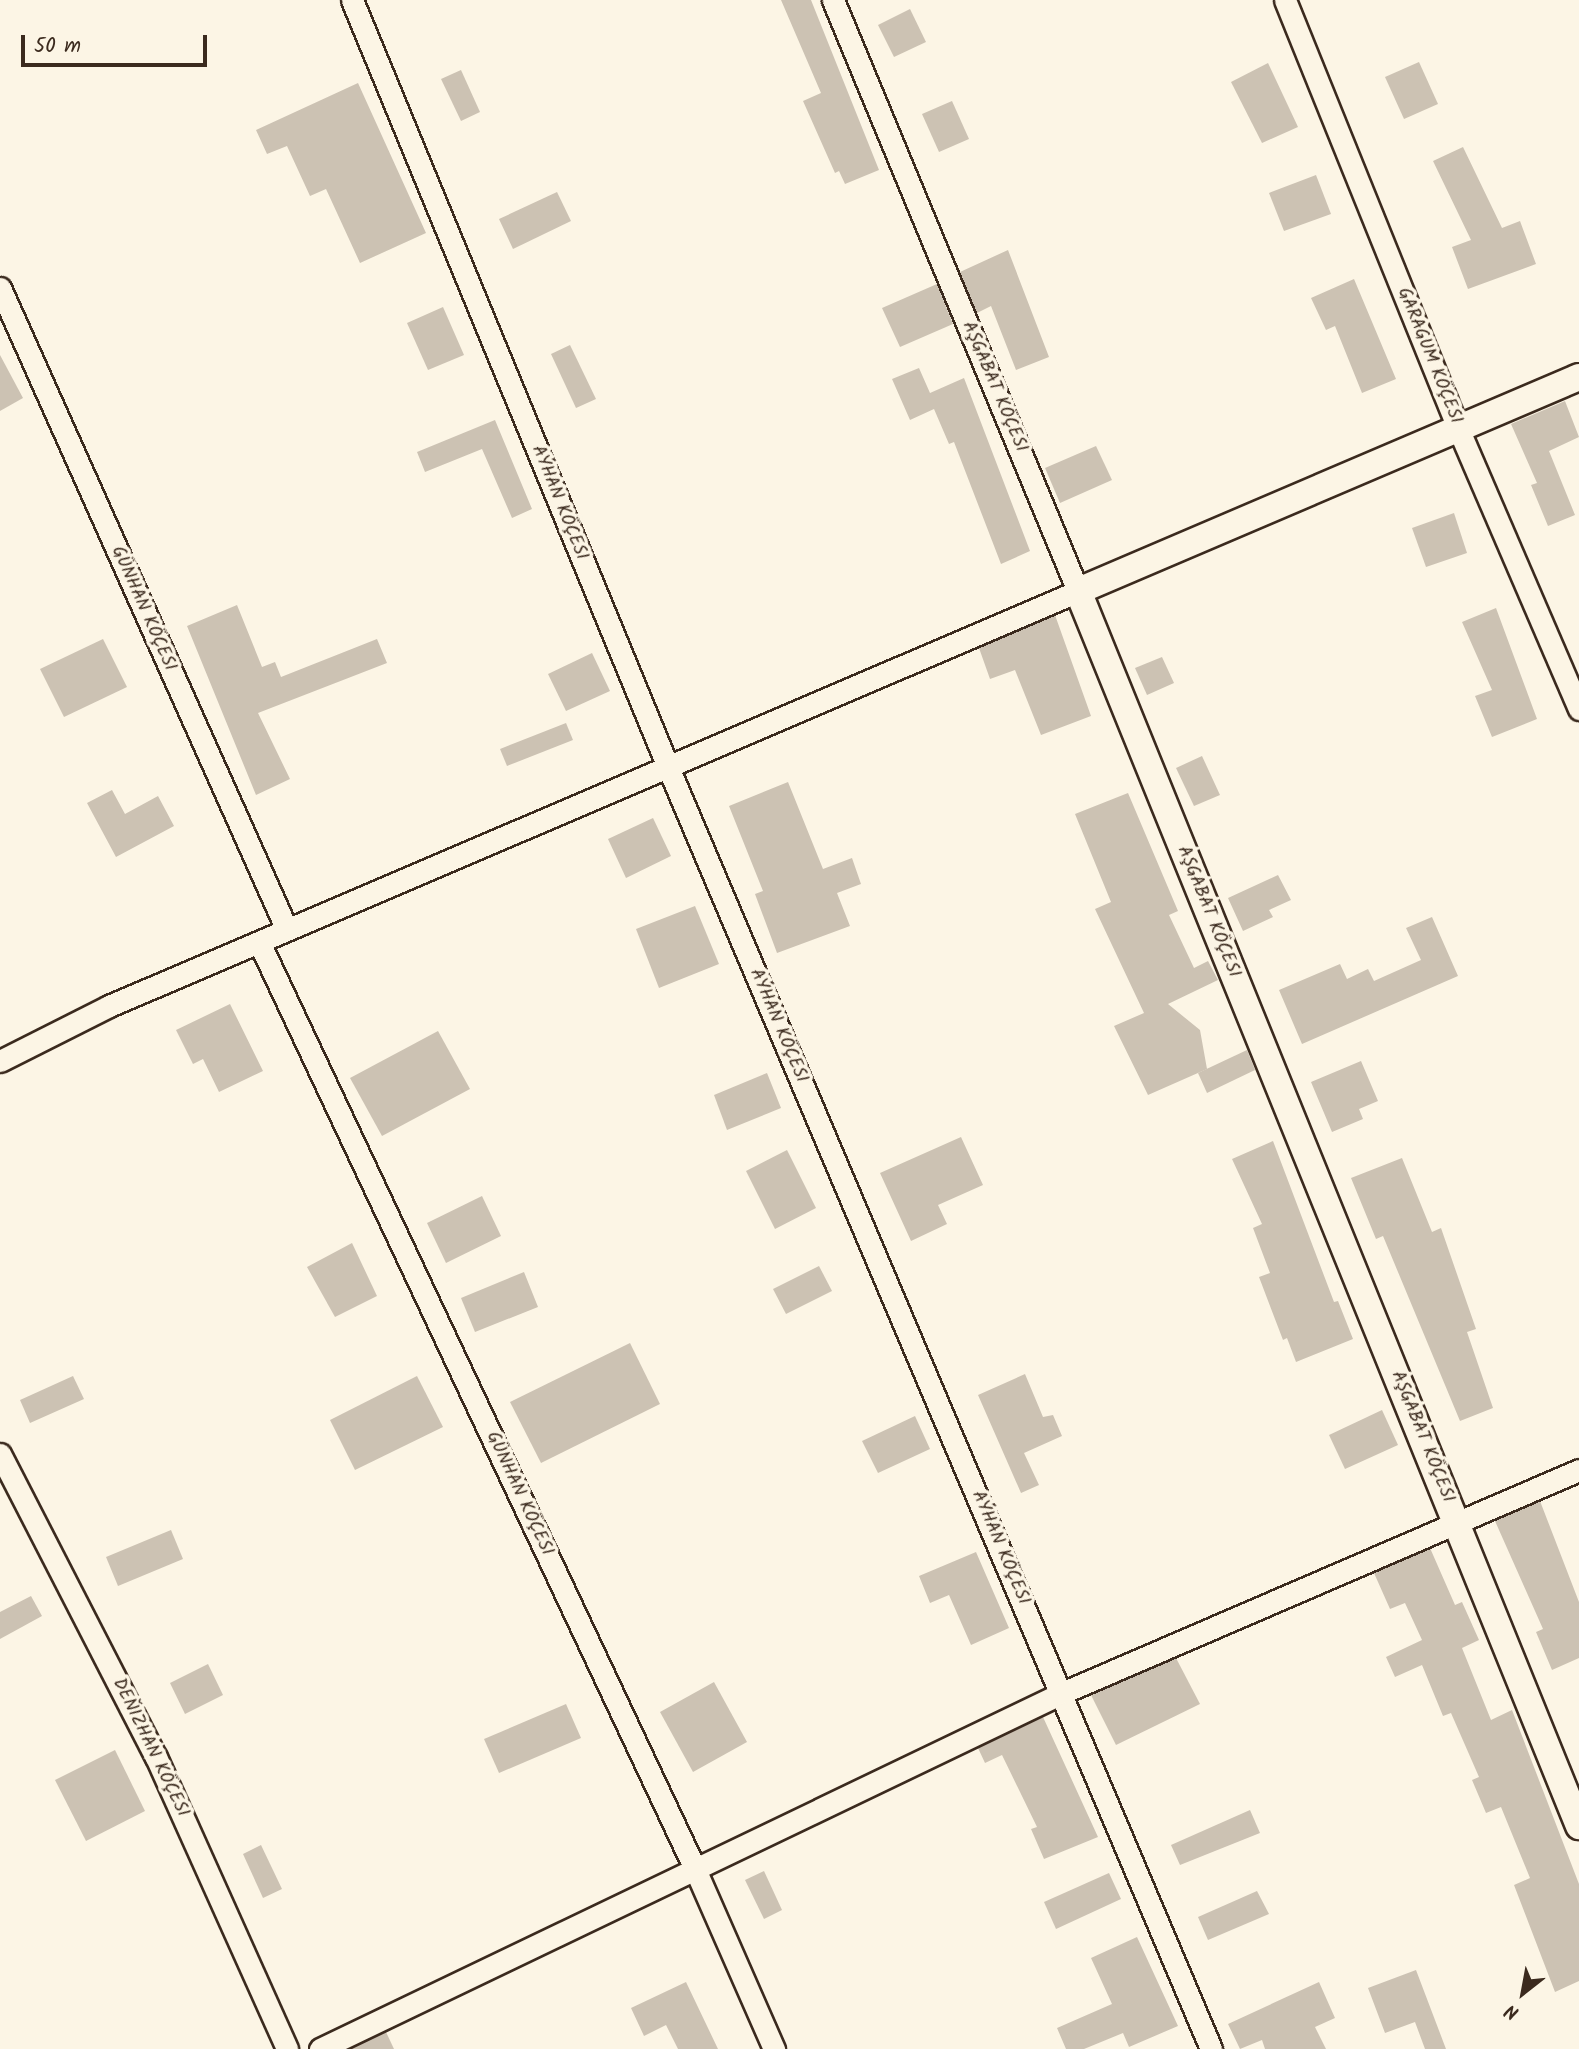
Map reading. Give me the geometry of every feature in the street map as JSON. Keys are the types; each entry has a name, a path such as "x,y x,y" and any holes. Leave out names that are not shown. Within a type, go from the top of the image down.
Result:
{"street":[{"name":"AÝHAN KÖÇESI","path":"352,0 668,767 1211,2049"},
{"name":"AŞGABAT KÖÇESI","path":"833,0 1078,591 1579,1826"},
{"name":"GARAGUM KÖÇESI","path":"1285,0 1458,428 1579,709"},
{"name":"GÜNHAN KÖÇESI","path":"0,288 287,930"},
{"path":"0,1061 109,1006 1579,377"},
{"name":"GÜNHAN KÖÇESI","path":"259,942 695,1869 774,2049"},
{"name":"DEŇIZHAN KÖÇESI","path":"0,1454 156,1757 287,2049"},
{"path":"320,2049 1062,1693 1579,1470"}],"building":[{"path":"781,0 811,0 879,170 845,184 839,171 835,173 803,101 821,93"},
{"path":"910,9 926,42 894,57 878,25"},
{"path":"1419,62 1438,104 1404,119 1385,77"},
{"path":"1268,63 1298,127 1262,143 1231,82"},
{"path":"461,70 480,112 461,121 441,79"},
{"path":"358,83 426,233 360,263 326,189 310,196 287,146 267,154 256,130"},
{"path":"952,101 969,139 939,152 922,114"},
{"path":"1463,147 1502,228 1520,221 1536,264 1468,289 1452,247 1471,240 1433,161"},
{"path":"1316,175 1331,214 1284,231 1269,193"},
{"path":"557,192 571,221 513,249 499,219"},
{"path":"1008,250 1049,357 1016,370 991,306 977,313 960,272"},
{"path":"1354,279 1396,379 1362,393 1335,326 1326,330 1311,298"},
{"path":"937,284 953,324 900,347 882,308"},
{"path":"443,307 464,355 428,370 407,323"},
{"path":"570,345 596,399 576,408 551,354"},
{"path":"0,355 23,398 0,411"},
{"path":"919,368 930,393 964,378 1030,551 1001,564 954,442 949,444 934,409 910,420 892,379"},
{"path":"1565,401 1579,437 1549,451 1575,515 1548,526 1531,485 1537,483 1511,424"},
{"path":"495,420 532,509 512,518 482,449 425,472 417,452"},
{"path":"1096,446 1112,480 1060,503 1045,468"},
{"path":"1454,513 1467,553 1426,567 1412,528"},
{"path":"237,605 262,667 275,662 281,677 377,639 387,663 258,713 290,779 256,795 187,626"},
{"path":"1496,608 1537,719 1492,737 1475,696 1492,690 1462,622"},
{"path":"1055,615 1091,716 1041,735 1015,670 990,679 979,648"},
{"path":"103,639 127,687 64,717 40,669"},
{"path":"592,653 610,691 566,711 548,674"},
{"path":"1162,657 1174,683 1147,695 1135,668"},
{"path":"566,723 573,740 507,766 500,749"},
{"path":"1202,756 1220,795 1194,806 1176,768"},
{"path":"788,782 823,869 852,858 861,884 837,893 850,926 777,953 755,894 763,891 729,806"},
{"path":"112,790 125,814 158,796 174,826 116,857 87,803"},
{"path":"1128,793 1178,911 1169,915 1194,968 1208,961 1218,980 1168,1004 1200,1030 1207,1069 1148,1095 1114,1026 1144,1013 1095,909 1111,902 1075,814"},
{"path":"653,818 671,856 626,878 608,839"},
{"path":"1278,875 1291,900 1269,910 1273,917 1243,931 1228,898"},
{"path":"695,906 719,964 659,988 636,929"},
{"path":"1432,917 1458,976 1302,1044 1279,990 1340,964 1347,979 1368,969 1374,981 1421,960 1406,928"},
{"path":"230,1004 263,1071 219,1092 203,1059 193,1064 176,1030"},
{"path":"438,1031 470,1089 382,1136 350,1078"},
{"path":"1247,1050 1255,1070 1207,1093 1198,1073"},
{"path":"1361,1061 1378,1101 1359,1109 1363,1119 1332,1132 1311,1082"},
{"path":"767,1073 781,1108 727,1130 714,1095"},
{"path":"961,1137 983,1185 938,1205 947,1224 911,1241 880,1173"},
{"path":"1273,1141 1334,1302 1338,1301 1353,1339 1296,1362 1287,1338 1283,1340 1259,1277 1270,1273 1253,1228 1262,1224 1232,1159"},
{"path":"787,1150 816,1208 775,1229 746,1171"},
{"path":"1402,1158 1432,1232 1441,1228 1476,1329 1467,1332 1493,1408 1460,1421 1383,1236 1376,1239 1351,1178"},
{"path":"482,1196 501,1236 446,1263 427,1223"},
{"path":"352,1243 377,1296 335,1317 307,1267"},
{"path":"819,1266 832,1291 786,1314 773,1289"},
{"path":"524,1272 538,1307 475,1332 461,1298"},
{"path":"630,1343 660,1404 541,1463 510,1402"},
{"path":"1025,1374 1043,1417 1053,1415 1062,1436 1024,1453 1039,1485 1021,1493 978,1395"},
{"path":"73,1376 84,1399 30,1423 20,1400"},
{"path":"417,1376 443,1427 355,1470 330,1420"},
{"path":"1382,1410 1398,1445 1345,1469 1329,1435"},
{"path":"915,1416 930,1449 878,1473 862,1441"},
{"path":"1540,1501 1579,1602 1579,1658 1552,1670 1536,1632 1543,1629 1495,1521"},
{"path":"171,1530 183,1559 118,1586 106,1557"},
{"path":"1430,1548 1455,1605 1462,1602 1479,1640 1462,1648 1491,1720 1512,1710 1579,1884 1579,1981 1555,1992 1514,1885 1530,1878 1501,1807 1486,1813 1472,1780 1479,1777 1451,1713 1443,1716 1422,1665 1395,1677 1386,1657 1422,1640 1405,1603 1390,1609 1374,1573"},
{"path":"976,1552 1009,1628 971,1645 949,1595 930,1603 919,1576"},
{"path":"31,1596 42,1616 0,1639 0,1612"},
{"path":"1176,1658 1200,1704 1116,1745 1091,1695"},
{"path":"208,1664 223,1695 185,1714 170,1683"},
{"path":"714,1682 747,1742 693,1772 660,1712"},
{"path":"566,1704 581,1738 499,1773 484,1739"},
{"path":"1043,1717 1098,1837 1044,1859 1031,1829 1037,1827 1002,1755 985,1763 978,1748"},
{"path":"115,1750 145,1811 86,1841 55,1780"},
{"path":"1250,1810 1260,1833 1180,1865 1171,1845"},
{"path":"261,1845 282,1889 263,1898 243,1854"},
{"path":"764,1871 782,1910 764,1919 745,1880"},
{"path":"1109,1873 1121,1899 1056,1929 1044,1902"},
{"path":"1257,1891 1269,1914 1208,1940 1198,1917"},
{"path":"1137,1937 1178,2026 1129,2047 1123,2033 1084,2049 1066,2049 1057,2028 1112,2004 1091,1958"},
{"path":"1416,1970 1446,2049 1425,2049 1415,2022 1385,2033 1368,1988"},
{"path":"686,1982 718,2049 678,2049 666,2025 644,2036 631,2008"},
{"path":"1319,1982 1335,2018 1315,2027 1326,2049 1265,2049 1262,2040 1240,2049 1228,2024"},
{"path":"386,2032 394,2049 350,2049"}]}
